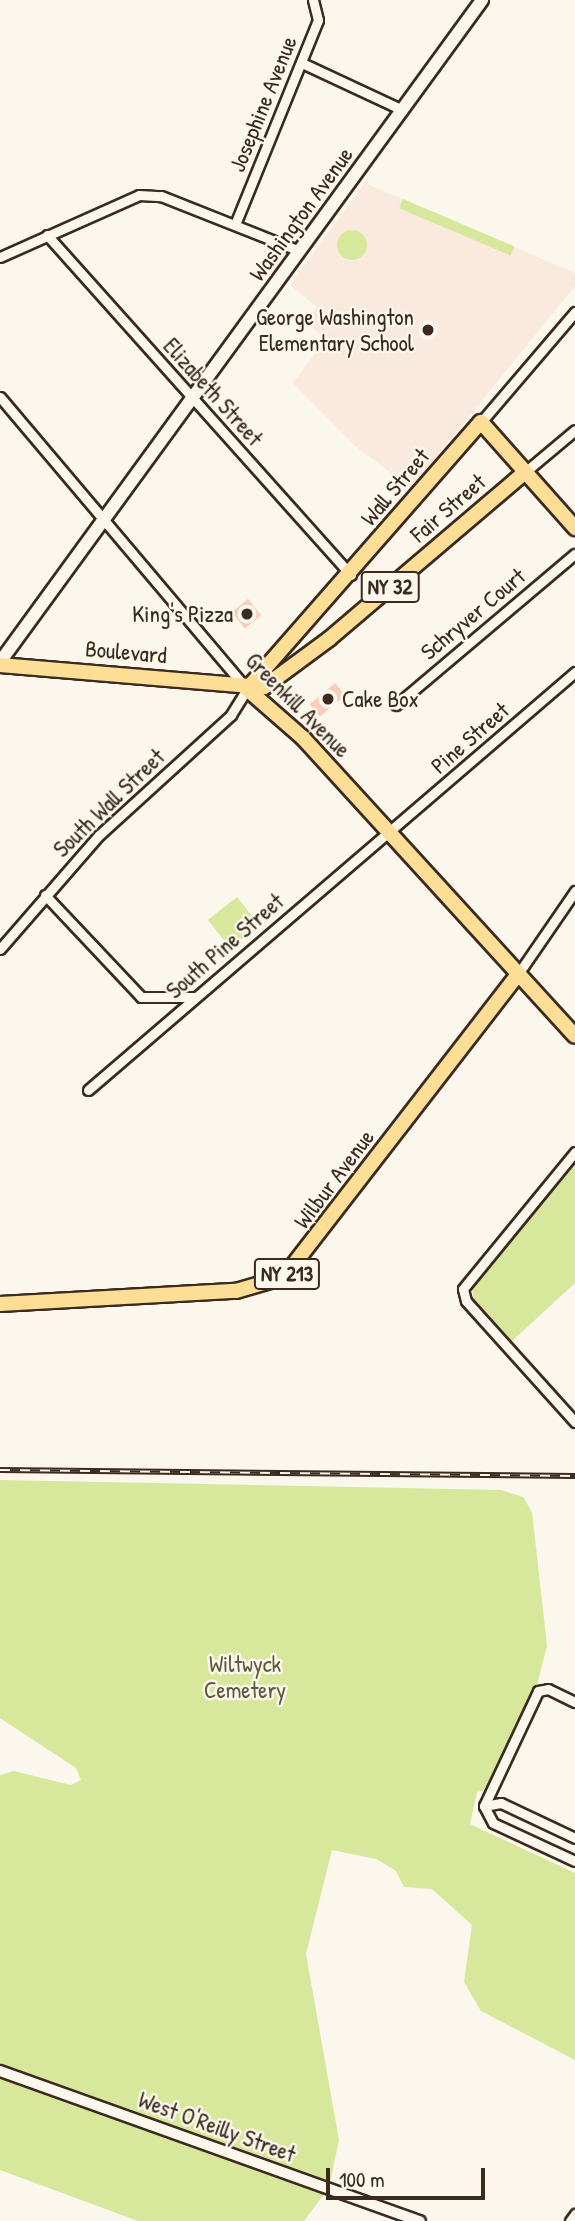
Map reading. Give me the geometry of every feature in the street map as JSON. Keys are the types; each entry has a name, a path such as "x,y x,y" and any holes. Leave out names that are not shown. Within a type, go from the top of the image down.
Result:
{"main road":[{"name":"Washington Avenue","path":"0,663 482,0"},
{"path":"481,422 575,528"},
{"name":"Wall Street","path":"247,689 351,575 481,422"},
{"name":"Fair Street","path":"247,689 280,680 525,472"},
{"name":"Boulevard","path":"0,663 247,689"},
{"name":"Greenkill Avenue","path":"247,689 271,705 575,1036"},
{"name":"Wilbur Avenue","path":"0,1304 236,1291 284,1277 518,974"}],"street":[{"name":"Josephine Avenue","path":"236,222 318,19 313,0"},
{"path":"302,63 403,110"},
{"path":"0,257 139,195 236,222 300,251"},
{"name":"Elizabeth Street","path":"47,235 351,575"},
{"name":"Wall Street","path":"481,422 575,312"},
{"name":"Greenkill Avenue","path":"0,397 247,689"},
{"name":"Fair Street","path":"525,472 575,430"},
{"name":"Schryver Court","path":"396,705 575,554"},
{"name":"Pine Street","path":"388,831 575,671"},
{"name":"South Wall Street","path":"0,949 99,835 231,715 247,689"},
{"name":"South Pine Street","path":"88,1090 388,831"},
{"path":"518,974 575,891"},
{"path":"45,895 141,997 196,996"},
{"path":"575,1152 463,1293 575,1422"},
{"path":"484,1807 538,1692 553,1691 575,1702"},
{"path":"484,1807 501,1803 575,1838"},
{"path":"484,1807 493,1823 575,1861"},
{"name":"West O'Reilly Street","path":"0,2071 420,2221"},
{"path":"570,2221 575,2214"}],"shaded area":[{"name":"George Washington Elementary School","path":"365,183 575,273 575,286 411,488 355,446 293,383 326,339 307,322 317,307 290,285"}],"green space":[{"path":"403,199 514,246 510,255 399,208"},
{"path":"352,230 358,231 366,239 366,251 358,259 352,260 346,259 338,251 337,245 338,239 346,231"},
{"path":"237,897 259,925 230,948 208,920"},
{"path":"575,1165 575,1283 510,1343 474,1302 472,1287"},
{"name":"Wiltwyck Cemetery","path":"0,1480 501,1490 523,1497 532,1512 547,1646 537,1685 486,1790 477,1792 470,1824 575,1873 575,2060 481,2011 464,1982 472,1925 432,1889 404,1887 396,1871 376,1859 332,1850 306,1954 339,2140 330,2183 0,2064 0,1775 14,1771 71,1785 81,1780 76,1768 0,1718"},
{"path":"0,2078 324,2194 304,2221 138,2221 0,2170"}],"building":[{"name":"King's Pizza","path":"248,599 261,615 245,629 232,612"},
{"name":"Cake Box","path":"335,683 345,695 320,716 310,704"}],"railway":[{"path":"0,1470 575,1476"}],"place":[{"name":"George Washington Elementary School","path":"428,330"},
{"name":"King's Pizza","path":"247,614"},
{"name":"Cake Box","path":"328,699"}]}
